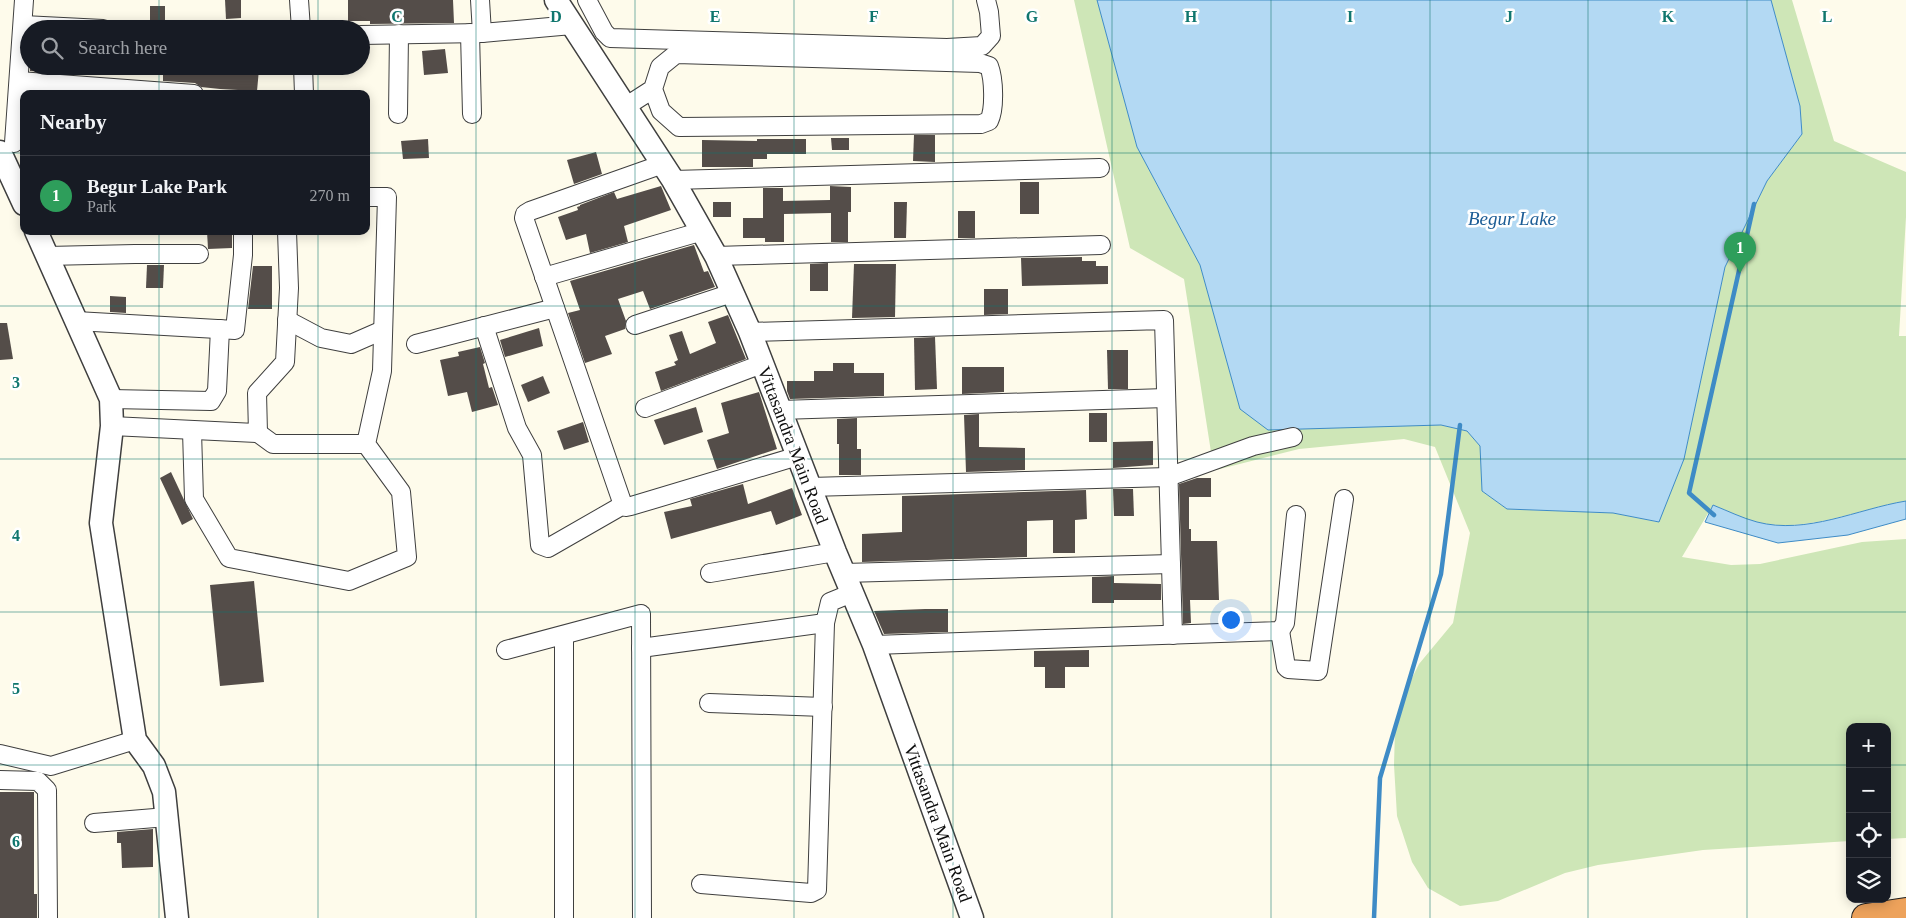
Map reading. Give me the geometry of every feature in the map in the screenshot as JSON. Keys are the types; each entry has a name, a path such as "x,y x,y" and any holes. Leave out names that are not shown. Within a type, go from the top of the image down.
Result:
{"highway":[{"path":"1866,918 1906,912"}],"street":[{"path":"22,20 24,0"},
{"path":"298,0 300,20"},
{"path":"472,114 476,33 480,0"},
{"name":"Vittasandra Main Road","path":"556,0 668,172 716,256 750,332 835,552 874,645 972,918"},
{"path":"587,0 604,32 610,38 947,48 982,46 992,36 990,12 986,0"},
{"path":"370,35 476,33 572,25"},
{"path":"398,114 399,34"},
{"path":"20,52 10,145 20,186"},
{"path":"625,107 653,89 660,67 676,54 980,63 989,66 992,73 992,114 989,120 981,124 679,127 661,111 653,89"},
{"path":"303,75 304,90"},
{"path":"18,81 140,90"},
{"path":"623,505 524,218 525,214 668,172 1100,168"},
{"path":"192,431 194,499 229,558 349,581 407,557 401,492 366,444 382,371 387,197 370,197"},
{"path":"544,277 703,232"},
{"path":"38,235 112,399 112,426 101,522 135,740 154,766 164,792 178,918"},
{"path":"76,321 235,330 243,255 243,235"},
{"path":"258,434 257,393 285,362 289,288 287,235"},
{"path":"716,256 1100,245"},
{"path":"47,256 199,254"},
{"path":"635,325 732,293"},
{"path":"416,344 555,308"},
{"path":"287,320 321,338 352,344 383,330"},
{"path":"750,332 1164,320 1173,635"},
{"path":"484,326 517,428 532,455 540,545 548,548 623,505 626,507 630,506 798,456"},
{"path":"112,399 211,401 217,391 220,329"},
{"path":"645,408 762,364"},
{"path":"780,410 1166,398"},
{"path":"112,426 258,434 273,444 366,444"},
{"path":"810,487 1168,477 1253,446 1293,436"},
{"path":"1296,515 1285,623 1280,631 1286,667 1288,669 1318,672 1344,499"},
{"path":"710,573 835,552"},
{"path":"701,884 811,893 817,890 825,623 830,602 848,583 1171,564"},
{"path":"506,650 641,614 642,918"},
{"path":"641,648 825,623"},
{"path":"874,645 1280,631"},
{"path":"564,635 564,918"},
{"path":"709,703 823,707"},
{"path":"0,754 51,766 135,740"},
{"path":"0,780 38,781 47,790 48,918"},
{"path":"94,823 167,817"}],"green space":[{"path":"1074,0 1097,0 1137,147 1200,265 1240,409 1441,425 1467,431 1480,446 1482,491 1507,509 1613,513 1658,522 1684,459 1725,267 1767,181 1802,134 1800,106 1771,0 1792,0 1834,141 1906,172 1906,217 1899,336 1906,336 1906,501 1832,519 1794,525 1757,522 1713,505 1682,557 1731,565 1760,564 1862,542 1906,539 1906,838 1891,839 1891,723 1846,723 1846,841 1703,850 1598,865 1565,873 1498,901 1460,906 1428,888 1412,862 1397,816 1394,765 1395,730 1407,688 1419,664 1453,623 1470,533 1435,447 1404,439 1299,449 1216,470 1211,452 1184,279 1130,248"}],"water":[{"name":"Begur Lake","path":"1097,0 1771,0 1800,106 1802,134 1767,181 1725,267 1684,459 1659,522 1613,513 1507,509 1482,491 1480,446 1467,431 1441,425 1268,430 1240,409 1200,265 1137,147"},
{"path":"1906,501 1906,519 1848,535 1778,543 1705,522 1713,505 1757,522 1794,525 1832,519"}],"building":[{"path":"225,0 241,0 241,18 226,19"},
{"path":"348,0 453,0 454,23 370,24 370,20 348,20"},
{"path":"150,6 165,6 165,20 150,20"},
{"path":"445,49 448,73 424,75 422,51"},
{"path":"163,75 258,75 257,90 220,89 201,87 195,83 163,81"},
{"path":"914,135 935,135 935,162 913,161"},
{"path":"831,138 849,138 849,150 832,150"},
{"path":"428,139 429,158 403,159 401,141"},
{"path":"757,139 806,139 806,154 767,154 767,159 753,159 753,167 702,167 702,140 757,141"},
{"path":"596,152 602,174 574,184 567,160"},
{"path":"1020,182 1039,182 1039,214 1020,214"},
{"path":"661,186 671,210 624,226 628,242 590,253 586,234 566,240 558,217 578,210 577,207 580,205 614,192 617,199"},
{"path":"830,186 851,187 851,212 848,212 848,242 831,242 831,213 784,214 784,242 765,242 765,238 743,238 743,218 763,218 763,188 783,188 783,201 830,200"},
{"path":"713,202 731,202 731,217 713,217"},
{"path":"894,202 907,202 906,238 894,238"},
{"path":"958,211 975,211 975,238 958,238"},
{"path":"207,235 232,235 232,248 208,249"},
{"path":"694,245 704,272 708,271 715,287 650,309 643,291 618,299 626,321 625,329 605,336 612,354 585,363 568,313 580,310 570,281"},
{"path":"1082,257 1082,261 1096,261 1096,266 1108,266 1108,284 1022,286 1021,258"},
{"path":"828,263 828,291 810,291 810,264"},
{"path":"854,264 896,264 895,317 852,318"},
{"path":"147,265 164,265 163,288 146,288"},
{"path":"253,266 272,266 272,309 248,309"},
{"path":"984,289 1008,289 1008,314 984,315"},
{"path":"110,296 126,297 126,313 110,312"},
{"path":"728,315 746,359 661,391 655,372 676,365 674,362 678,360 669,335 682,331 690,354 716,343 708,322"},
{"path":"0,323 7,323 13,359 0,360"},
{"path":"539,328 543,346 505,357 500,340"},
{"path":"935,337 937,389 915,390 914,338"},
{"path":"480,347 489,388 492,387 498,405 472,412 467,392 448,396 440,360 459,356 458,352"},
{"path":"1107,350 1128,350 1128,389 1108,389"},
{"path":"833,363 854,363 854,373 884,373 884,396 790,399 787,391 787,381 814,381 814,371 833,371"},
{"path":"962,367 1004,367 1004,392 962,394"},
{"path":"543,376 550,393 528,402 521,385"},
{"path":"759,392 777,449 717,469 707,440 729,433 721,403"},
{"path":"696,407 703,432 664,445 654,420"},
{"path":"1089,413 1107,413 1107,442 1089,442"},
{"path":"979,414 979,447 1025,448 1025,470 966,472 964,415"},
{"path":"857,418 857,449 861,449 861,475 839,475 837,419"},
{"path":"583,422 589,442 564,450 557,431"},
{"path":"1153,441 1153,465 1113,468 1113,442"},
{"path":"171,472 193,519 182,525 160,478"},
{"path":"1197,478 1211,478 1211,497 1189,497 1191,541 1217,541 1219,600 1190,600 1191,623 1183,624 1179,484"},
{"path":"743,484 748,504 792,488 802,515 776,525 771,511 671,539 664,512 692,506 690,499"},
{"path":"1113,489 1133,489 1134,516 1114,516"},
{"path":"1086,490 1087,519 1075,520 1075,553 1053,553 1053,520 1027,521 1027,557 862,562 862,534 902,532 902,496"},
{"path":"1114,576 1114,583 1161,584 1161,600 1114,600 1114,603 1092,603 1092,577"},
{"path":"254,581 264,682 220,686 210,585"},
{"path":"948,609 948,632 884,634 874,611"},
{"path":"1089,650 1089,667 1065,667 1065,688 1045,688 1045,667 1034,667 1034,651"},
{"path":"0,792 34,792 34,894 37,894 37,918 0,918"},
{"path":"153,829 153,867 122,868 121,843 117,843 117,832"}],"waterway":[{"path":"1714,515 1689,493 1754,204"},
{"path":"1374,918 1380,778 1441,574 1460,425"}],"place":[{"name":"Begur Lake Park","path":"1740,273"}]}
